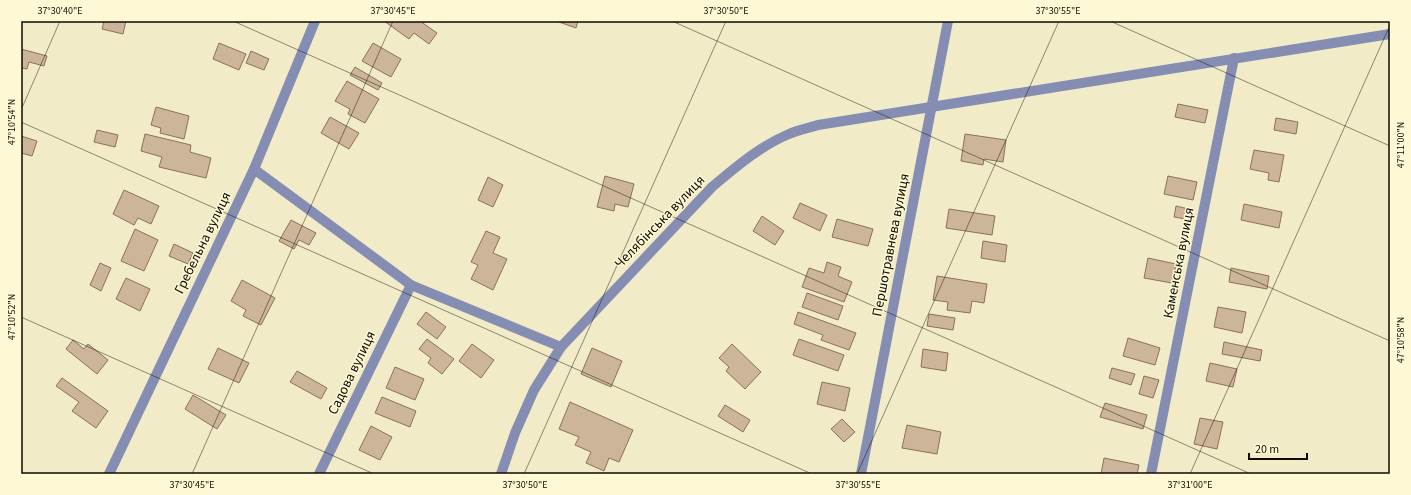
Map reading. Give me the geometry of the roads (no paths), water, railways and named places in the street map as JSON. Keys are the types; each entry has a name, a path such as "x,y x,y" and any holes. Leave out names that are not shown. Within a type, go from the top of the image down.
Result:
{"street":[{"name":"Гребельна вулиця","path":"109,474 254,169 315,21"},
{"name":"Першотравнева вулиця","path":"861,474 948,21"},
{"name":"Челябінська вулиця","path":"501,474 515,432 534,390 560,347 712,187 736,166 762,148 789,134 818,125 932,106 1390,34"},
{"name":"Каменська вулиця","path":"1152,474 1234,58"},
{"path":"254,169 411,285 560,347"},
{"name":"Садова вулиця","path":"319,474 411,285"}]}
